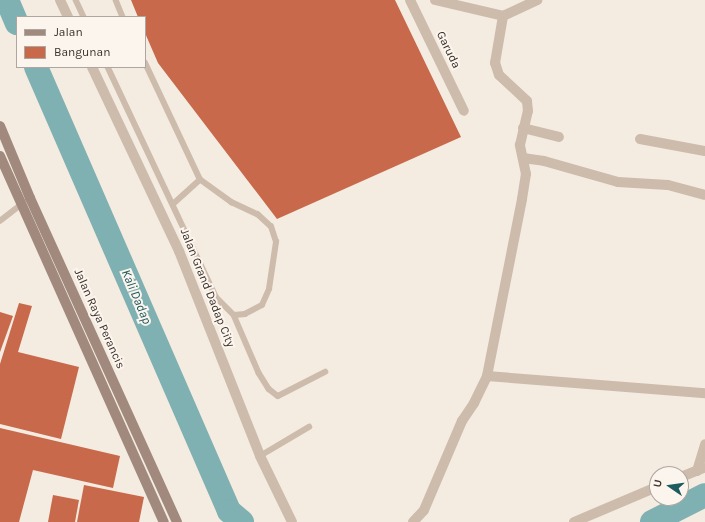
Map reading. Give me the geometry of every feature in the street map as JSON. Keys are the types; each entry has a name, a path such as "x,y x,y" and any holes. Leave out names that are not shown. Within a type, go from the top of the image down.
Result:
{"street":[{"path":"60,0 68,16"},
{"name":"Garuda","path":"410,0 464,111"},
{"path":"435,0 503,16 537,0"},
{"path":"413,522 424,510 462,420 474,403 487,376 524,187 526,174 520,145 528,111 527,101 499,75 495,63 494,54 503,16"},
{"name":"Jalan Grand Dadap City","path":"92,68 179,251 260,456 292,522"},
{"name":"Jalan Raya Perancis","path":"0,126 30,198 177,522"},
{"path":"523,128 559,136"},
{"path":"640,139 705,151"},
{"name":"Jalan Raya Perancis","path":"0,156 164,522"},
{"path":"523,158 544,161 618,182 668,185 705,195"},
{"path":"487,376 705,393"},
{"path":"689,474 701,469 705,444"},
{"path":"574,522 649,491"}],"lane":[{"path":"76,0 84,16"},
{"path":"116,0 124,16"},
{"path":"146,65 200,180 232,203 258,215 271,227 276,242 274,272 262,305 245,314 234,315"},
{"path":"108,68 216,297 234,315 260,373 269,389 278,396 325,372"},
{"path":"173,204 200,180"},
{"path":"0,221 30,198"},
{"path":"260,456 309,427"}],"building":[{"path":"131,0 395,0 461,137 277,219 158,63 146,35 146,16 138,16"},
{"path":"19,303 32,306 18,352 79,367 61,439 0,424 0,364"},
{"path":"0,312 13,316 0,352"},
{"path":"0,428 120,456 113,488 33,470 19,522 0,522"},
{"path":"84,485 144,497 139,522 77,522"},
{"path":"53,495 79,500 75,522 48,522"}],"waterway":[{"name":"Kali Dadap","path":"7,0 16,21"},
{"name":"Kali Dadap","path":"36,68 229,511 242,522"},
{"name":"Kali Dadap","path":"652,522 705,495"}]}
